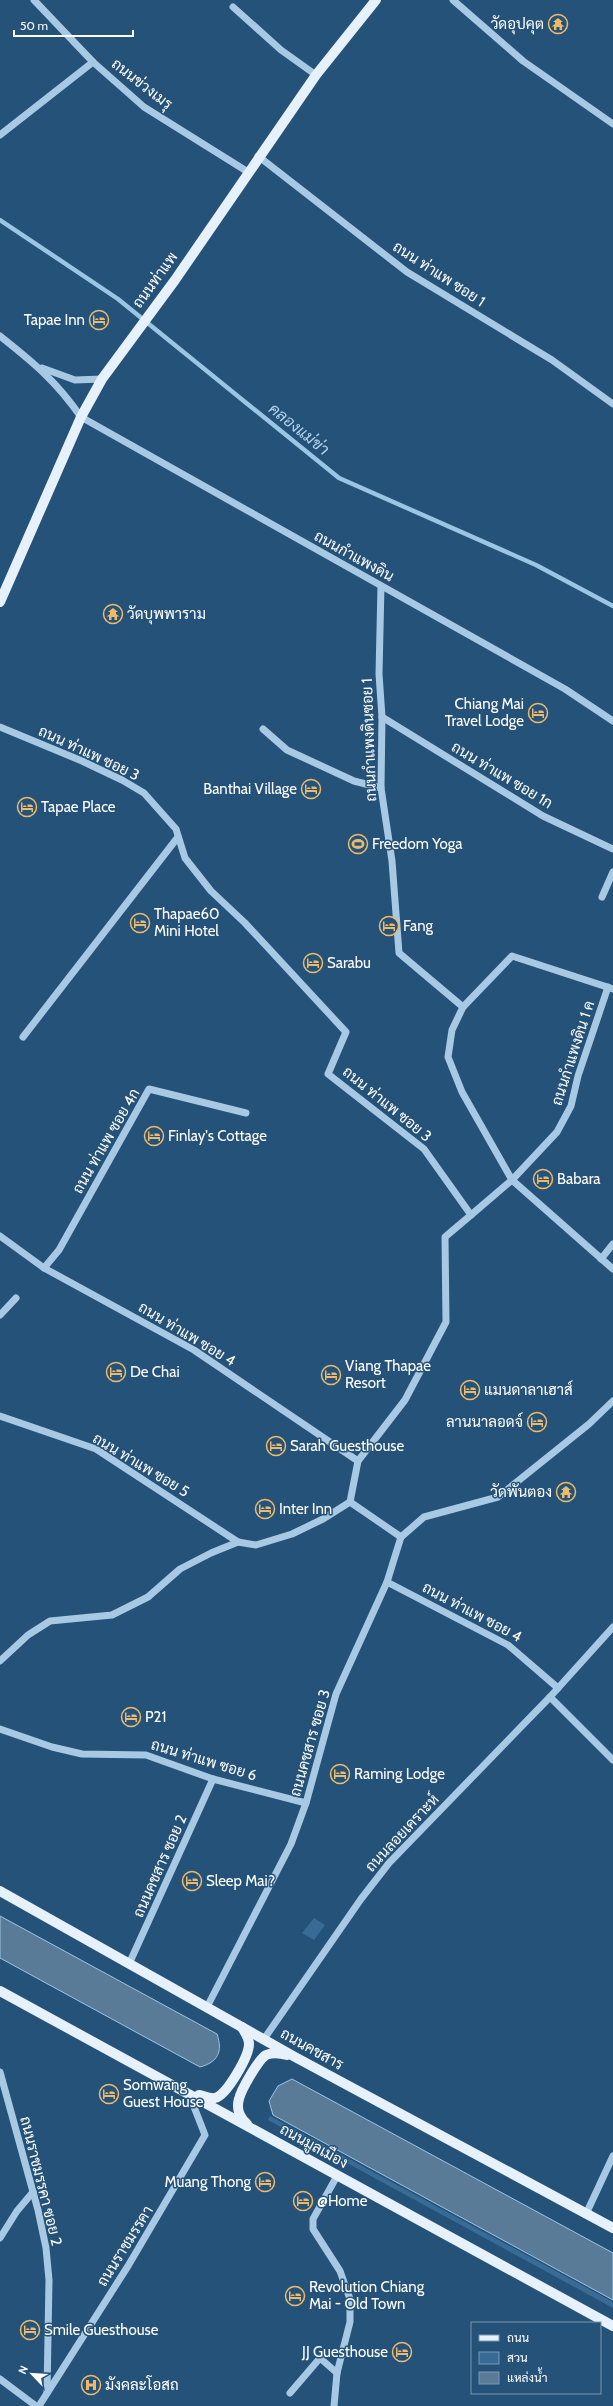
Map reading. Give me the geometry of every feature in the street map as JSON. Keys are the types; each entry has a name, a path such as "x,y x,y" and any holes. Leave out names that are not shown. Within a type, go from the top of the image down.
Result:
{"main road":[{"name":"ถนนท่าแพ","path":"0,602 81,417 102,379 150,314 316,74 376,0"},
{"name":"ถนนคชสาร","path":"0,1891 242,2027 613,2228"},
{"name":"ถนนมูลเมือง","path":"0,1991 613,2326"},
{"path":"189,2093 214,2098 222,2095 249,2046 248,2037 242,2027"},
{"path":"254,2129 242,2120 238,2109 239,2099 259,2061 266,2055 277,2053 295,2056"}],"street":[{"name":"ถนนข่วงเมรุ","path":"34,0 93,62 144,107 248,172"},
{"path":"453,0 523,61 613,124"},
{"path":"233,6 281,50 316,74"},
{"path":"0,135 93,62"},
{"name":"ถนน ท่าแพ ซอย 1","path":"258,156 407,272 552,360 613,404"},
{"path":"0,336 40,367 66,395 81,417"},
{"path":"40,367 75,380 102,379"},
{"name":"ถนนกำแพงดิน","path":"81,417 565,689 613,721"},
{"name":"ถนนกำแพงดินซอย 1","path":"381,586 379,674 382,717 381,788 392,861 400,953 463,1007"},
{"name":"ถนน ท่าแพ ซอย 1ก","path":"382,717 543,816 613,849"},
{"name":"ถนน ท่าแพ ซอย 3","path":"0,727 122,780 144,793 176,829 184,858 211,891 245,923 346,1032 328,1074 424,1149 471,1215"},
{"path":"263,729 287,750 354,781 381,788"},
{"path":"23,1037 178,837"},
{"path":"602,898 613,872"},
{"path":"611,988 512,956 463,1007 452,1030 448,1058 462,1092 512,1180 613,1269"},
{"name":"ถนนกำแพงดิน 1 ค","path":"471,1215 512,1180 557,1132 571,1106 578,1076 611,988"},
{"name":"ถนน ท่าแพ ซอย 4ก","path":"44,1268 59,1250 149,1089 246,1113"},
{"path":"0,1660 28,1635 50,1621 112,1615 148,1597 180,1569 238,1542 256,1545 292,1534 324,1519 350,1502 358,1461 405,1400 446,1322 445,1237 471,1215"},
{"name":"ถนน ท่าแพ ซอย 4","path":"0,1236 44,1268 194,1350 358,1461"},
{"path":"601,1259 613,1244"},
{"path":"0,1315 16,1298"},
{"path":"350,1502 401,1537 424,1517 498,1497 589,1424 613,1401"},
{"name":"ถนน ท่าแพ ซอย 5","path":"0,1416 96,1449 157,1487 238,1542"},
{"name":"ถนนคชสาร ซอย 3","path":"207,2007 291,1844 306,1803 336,1694 387,1582 401,1537"},
{"name":"ถนน ท่าแพ ซอย 4","path":"387,1582 508,1645 558,1688"},
{"name":"ถนนลอยเคราะห์","path":"264,2039 361,1899 389,1863 550,1697 613,1627"},
{"path":"550,1697 613,1760"},
{"name":"ถนน ท่าแพ ซอย 6","path":"0,1729 52,1747 82,1754 146,1755 213,1779 306,1803"},
{"name":"ถนนคชสาร ซอย 2","path":"129,1964 213,1779"},
{"name":"ถนนราชมรรคา ซอย 2","path":"0,2072 33,2192 46,2248 49,2280 47,2393"},
{"name":"ถนนราชมรรคา","path":"39,2406 128,2266 206,2135 189,2093"},
{"path":"586,2214 613,2156"},
{"path":"334,2406 337,2373 350,2322 350,2299 340,2270 313,2228 313,2219 337,2176"},
{"path":"0,2238 17,2211 33,2192"},
{"path":"290,2393 320,2358 337,2373"},
{"path":"0,2379 36,2406"}],"green space":[{"path":"314,1918 325,1925 314,1940 302,1933"},
{"path":"270,2116 613,2302 613,2308 268,2120"}],"water":[{"path":"0,1916 217,2034 219,2040 218,2055 211,2062 200,2067 0,1958"},
{"path":"292,2079 613,2253 613,2300 273,2115 269,2101 278,2086"}],"waterway":[{"name":"คลองแม่ข่า","path":"0,220 118,299 339,478 536,565 613,606"}],"place":[{"name":"วัดอุปคุต","path":"558,24"},
{"name":"Tapae Inn","path":"99,320"},
{"name":"วัดบุพพาราม","path":"113,614"},
{"name":"Chiang Mai Travel Lodge","path":"538,713"},
{"name":"Banthai Village","path":"311,789"},
{"name":"Tapae Place","path":"27,807"},
{"name":"Freedom Yoga","path":"358,844"},
{"name":"Thapae60 Mini Hotel","path":"140,923"},
{"name":"Fang","path":"389,926"},
{"name":"Sarabu","path":"313,963"},
{"name":"Finlay's Cottage","path":"154,1136"},
{"name":"Babara","path":"543,1179"},
{"name":"De Chai","path":"116,1372"},
{"name":"Viang Thapae Resort","path":"331,1375"},
{"name":"แมนดาลาเฮาส์","path":"470,1390"},
{"name":"ลานนาลอดจ์","path":"537,1422"},
{"name":"Sarah Guesthouse","path":"276,1446"},
{"name":"วัดพันตอง","path":"566,1492"},
{"name":"Inter Inn","path":"265,1509"},
{"name":"P21","path":"131,1717"},
{"name":"Raming Lodge","path":"340,1774"},
{"name":"Sleep Mai?","path":"192,1881"},
{"name":"Somwang Guest House","path":"109,2094"},
{"name":"Muang Thong","path":"265,2182"},
{"name":"@Home","path":"303,2201"},
{"name":"Revolution Chiang Mai - Old Town","path":"295,2296"},
{"name":"Smile Guesthouse","path":"30,2330"},
{"name":"JJ Guesthouse","path":"402,2352"},
{"name":"มังคละโอสถ","path":"91,2385"}]}
